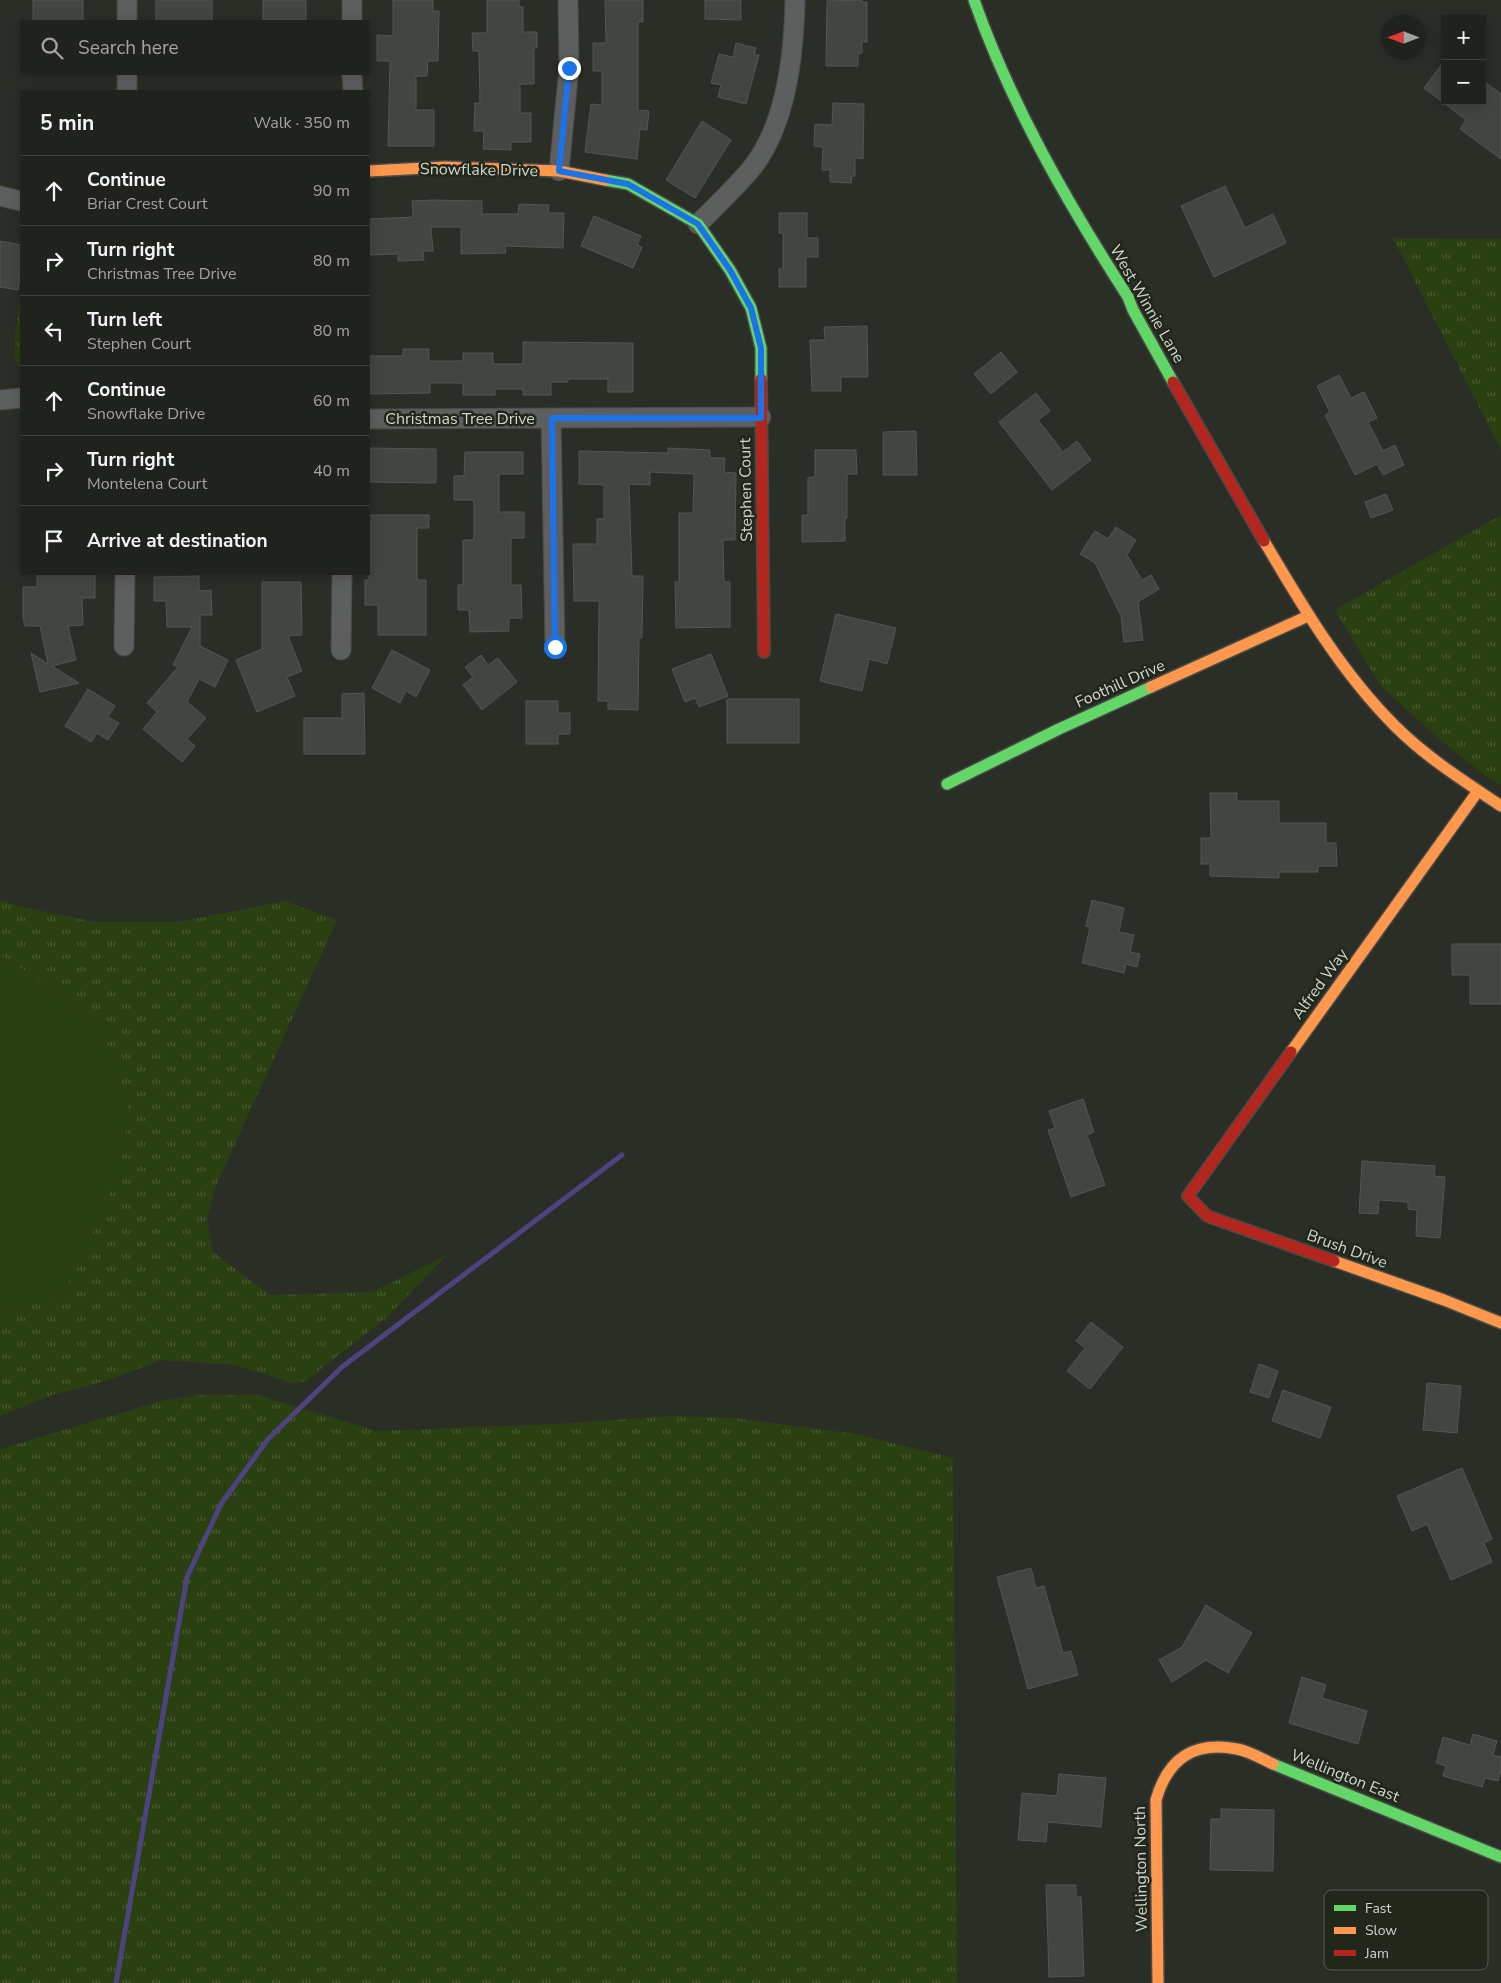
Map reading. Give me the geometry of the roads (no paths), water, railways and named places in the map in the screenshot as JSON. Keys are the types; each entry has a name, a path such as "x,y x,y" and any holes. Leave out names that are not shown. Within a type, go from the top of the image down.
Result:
{"street":[{"path":"127,0 127,20"},
{"path":"352,0 352,20"},
{"path":"559,171 569,68 568,0"},
{"path":"698,224 752,168 771,136 784,96 791,62 795,0"},
{"name":"West Winnie Lane","path":"974,0 1003,73 1055,174 1102,257 1128,297 1129,304 1144,326 1186,407 1226,472 1230,484 1308,616 1355,683 1396,727 1436,762 1501,806"},
{"path":"127,75 127,90"},
{"path":"352,75 353,90"},
{"name":"Snowflake Drive","path":"370,171 445,167 559,171 628,184 698,224"},
{"path":"0,196 20,201"},
{"name":"Stephen Court","path":"698,224 730,270 751,308 761,348 764,652"},
{"path":"0,400 20,398"},
{"path":"552,418 555,647"},
{"name":"Christmas Tree Drive","path":"370,419 761,418"},
{"path":"124,646 125,575"},
{"path":"341,650 342,575"},
{"name":"Foothill Drive","path":"947,784 1068,725 1308,616"},
{"name":"Alfred Way","path":"1188,1196 1478,791"},
{"name":"Brush Drive","path":"1188,1196 1207,1216 1444,1300 1501,1324"},
{"name":"Wellington East","path":"1176,1761 1191,1751 1207,1748 1238,1749 1501,1857"},
{"name":"Wellington North","path":"1158,1983 1156,1800 1159,1784 1176,1761"}],"waterway":[{"path":"116,1983 187,1577 221,1504 268,1439 342,1367 622,1155"}]}
